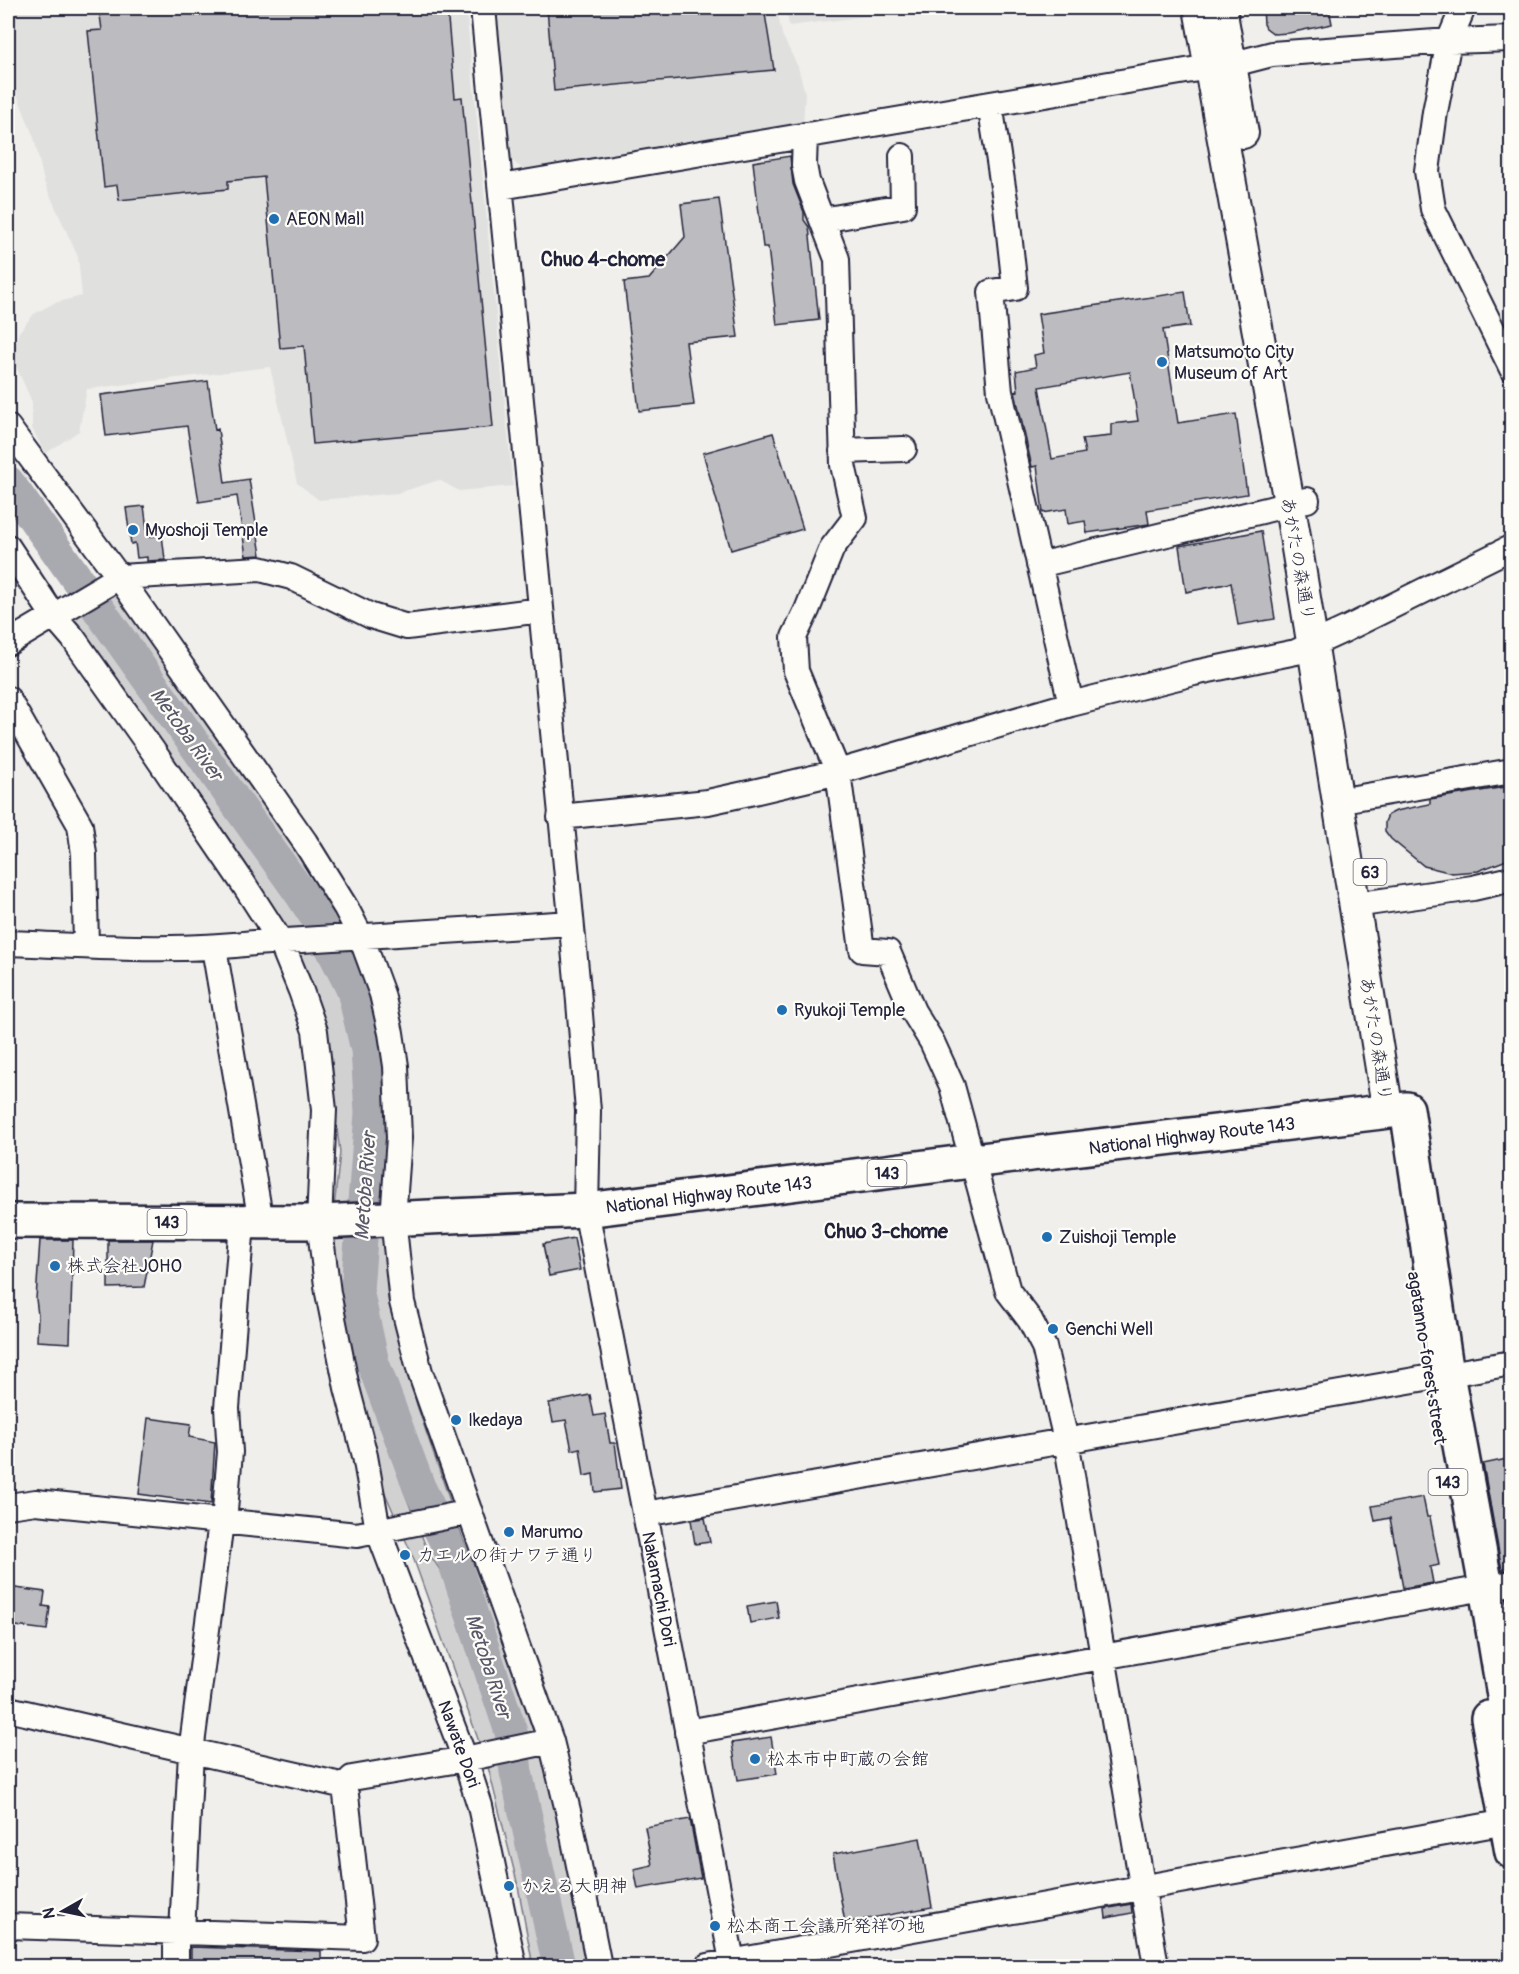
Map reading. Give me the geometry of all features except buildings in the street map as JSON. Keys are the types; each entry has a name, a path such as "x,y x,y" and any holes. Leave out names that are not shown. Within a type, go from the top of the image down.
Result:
{"highway":[{"name":"National Highway Route 143","path":"8,1221 323,1222 586,1210 972,1161 1397,1111"},
{"name":"agatanno-forest street","path":"1397,1111 1439,1376 1488,1587 1512,1744"},
{"name":"agatanno-forest street","path":"1488,1587 1510,1832"}],"main road":[{"name":"あがたの森通り","path":"1199,8 1220,65 1298,502 1397,1111"},
{"name":"あがたの森通り","path":"1220,65 1221,8"}],"street":[{"name":"Nakamachi Dori","path":"483,8 588,1111 586,1210 733,1964"},
{"path":"1463,8 1449,41 1426,171 1433,209 1512,369"},
{"path":"501,187 1220,65 1272,54 1449,41 1512,39"},
{"path":"990,104 1016,288 991,292 1000,392 1071,704"},
{"path":"805,135 804,165 807,181 837,259 842,451 855,518 832,548 794,637 796,671 838,772 862,950 888,952 913,1011 932,1042 952,1086 1008,1291 1030,1320 1044,1347 1066,1440 1156,1966"},
{"path":"822,220 903,206 902,156"},
{"path":"8,427 305,842 346,908 382,994 396,1066 399,1138 389,1219 402,1302 418,1367 454,1472 464,1513 546,1742 569,1815 599,1966"},
{"path":"842,451 904,449"},
{"path":"1039,565 1298,502"},
{"name":"Nawate Dori","path":"8,547 58,613 284,942 315,1031 320,1062 324,1110 323,1222 328,1293 347,1388 364,1456 387,1527 471,1758 514,1966"},
{"path":"560,817 708,802 838,772 1071,704 1216,668 1296,652 1512,547"},
{"path":"8,643 115,579 260,569 291,577 371,616 407,627 541,610"},
{"path":"8,699 80,825 84,854 86,946"},
{"path":"1347,799 1512,771"},
{"path":"1364,904 1473,888 1512,879"},
{"path":"8,943 214,948 254,943 571,923"},
{"path":"176,1966 191,1752 223,1522 230,1452 227,1408 251,1222 214,948"},
{"path":"645,1514 1512,1363"},
{"path":"8,1506 36,1502 357,1534 464,1513"},
{"path":"687,1732 1488,1587"},
{"path":"8,1709 345,1786"},
{"path":"8,1926 362,1938 345,1786 352,1778 471,1758 546,1742"},
{"path":"708,1966 733,1964 1141,1888 1510,1832"}],"shaded area":[{"name":"AEON Mall","path":"8,8 466,8 513,486 459,491 439,480 398,493 319,500 297,483 270,367 87,389 79,431 45,454 32,428 32,402 11,355 19,332 34,314 54,303 82,296 78,257 44,182 34,138 8,71"},
{"path":"493,8 777,8 782,35 798,67 805,93 803,127 529,174 506,156"},
{"path":"786,8 895,8 885,14 789,26"},
{"path":"112,586 295,847 346,931 375,1010 385,1065 389,1139 384,1239 388,1298 417,1405 463,1539 495,1617 542,1757 590,1966 564,1966 520,1771 516,1734 453,1544 424,1486 379,1361 364,1291 373,1240 371,1211 377,1115 372,1050 357,987 341,955 295,880 96,596"},
{"path":"87,600 328,946 352,1006 363,1058 365,1112 356,1191 347,1227 351,1319 404,1491 428,1552 449,1583 474,1637 502,1742 503,1766 540,1922 545,1966 533,1966 518,1886 488,1767 413,1557 378,1477 330,1246 340,1152 322,1014 291,935 208,811 69,615"}],"waterway":[{"name":"Metoba River","path":"8,482 301,894 316,917 353,990 367,1050 371,1113 357,1290 373,1363 419,1487 452,1555 511,1732 516,1772 559,1966"}],"place":[{"name":"AEON Mall","path":"274,219"},
{"name":"Matsumoto City Museum of Art","path":"1162,362"},
{"name":"Myoshoji Temple","path":"133,530"},
{"name":"Ryukoji Temple","path":"782,1010"},
{"name":"Zuishoji Temple","path":"1047,1237"},
{"name":"株式会社JOHO","path":"55,1266"},
{"name":"Genchi Well","path":"1053,1329"},
{"name":"Ikedaya","path":"456,1420"},
{"name":"Marumo","path":"509,1532"},
{"name":"カエルの街ナワテ通り","path":"405,1555"},
{"name":"松本市中町蔵の会館","path":"755,1759"},
{"name":"かえる大明神","path":"509,1886"},
{"name":"松本商工会議所発祥の地","path":"715,1926"}],"district":[{"name":"Chuo 4-chome","path":"603,259"},
{"name":"Chuo 3-chome","path":"886,1231"}]}
